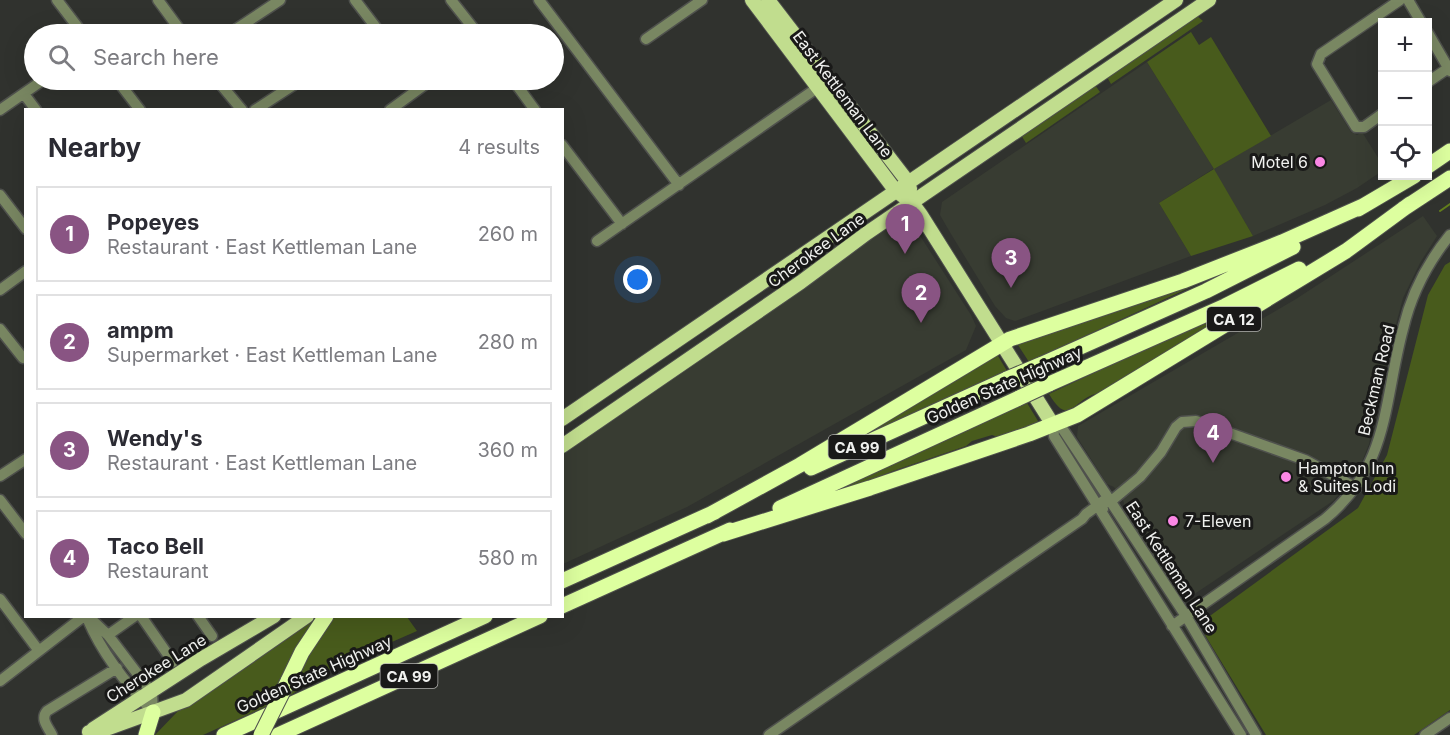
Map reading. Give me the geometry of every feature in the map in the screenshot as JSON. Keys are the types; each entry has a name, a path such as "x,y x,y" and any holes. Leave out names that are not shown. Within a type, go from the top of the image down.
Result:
{"highway":[{"path":"1432,163 1450,151"},
{"name":"Golden State Highway","path":"564,605 1272,284 1410,204 1450,177"},
{"name":"Golden State Highway","path":"564,580 1040,364 1185,301 1252,269 1407,180"},
{"name":"CA 12","path":"1053,425 1077,415 1346,251 1410,204"},
{"path":"707,516 800,465 1018,335 1183,281 1282,242 1365,205"},
{"path":"723,534 870,488 1053,425"},
{"path":"261,735 302,652 325,618"},
{"name":"Golden State Highway","path":"224,735 481,618"},
{"name":"CA 99","path":"278,735 536,618"},
{"path":"146,735 153,712"}],"main road":[{"name":"East Kettleman Lane","path":"752,0 896,190 912,203 1053,425"},
{"name":"East Kettleman Lane","path":"768,0 908,182 912,203"},
{"name":"Cherokee Lane","path":"564,418 1176,0"},
{"name":"Cherokee Lane","path":"564,445 1209,0"},
{"path":"693,331 704,348"},
{"name":"Cherokee Lane","path":"86,734 104,720 146,696 201,659 271,618"},
{"name":"Cherokee Lane","path":"86,734 109,728 196,694 304,618"}],"street":[{"path":"57,0 75,24"},
{"path":"158,0 176,24"},
{"path":"244,24 279,0"},
{"path":"355,0 370,24"},
{"path":"451,0 470,24"},
{"path":"539,0 557,24"},
{"path":"646,39 702,0"},
{"path":"1378,117 1359,128 1352,123 1319,69 1318,58 1400,0"},
{"path":"1408,0 1419,18"},
{"path":"564,33 679,185"},
{"path":"1432,39 1450,68 1432,79"},
{"path":"597,241 817,88"},
{"path":"0,110 29,90"},
{"path":"125,90 138,108"},
{"path":"226,90 240,108"},
{"path":"258,108 286,90"},
{"path":"392,108 411,90"},
{"path":"521,90 534,108"},
{"path":"24,94 34,108"},
{"path":"564,148 622,224"},
{"path":"0,195 24,226"},
{"name":"Beckman Road","path":"1172,626 1337,510 1356,488 1367,472 1378,443 1408,310 1421,281 1449,238"},
{"path":"0,290 24,272"},
{"path":"0,329 23,358"},
{"path":"1065,453 1073,457 1101,501 1110,502 1140,477 1161,452 1176,427 1182,422 1196,421 1305,460 1356,488"},
{"name":"East Kettleman Lane","path":"1241,735 1054,436 1053,425 1062,428 1186,616 1256,735"},
{"path":"0,476 24,460"},
{"path":"0,500 24,531"},
{"path":"769,735 1082,519 1097,506 1111,513 1130,541 1140,547"},
{"path":"1082,519 1094,516 1104,517"},
{"path":"0,599 39,651"},
{"path":"0,681 83,618"},
{"path":"87,618 98,642 117,668 146,696"},
{"path":"88,618 108,635 146,696 153,712"},
{"path":"108,635 132,618"},
{"path":"142,618 173,662"},
{"path":"199,618 212,636"},
{"path":"52,735 43,720 47,711 117,668"},
{"path":"1425,735 1450,718"}],"shaded area":[{"path":"1147,62 1214,169 1331,100 1351,132 1357,135 1362,132 1378,158 1378,174 1357,188 1325,205 1253,236 1213,169 1159,203 1191,256 1015,321 1006,318 995,306 940,215 942,202"},
{"path":"1423,216 1437,236 1420,263 1403,298 1388,354 1369,444 1359,469 1348,473 1338,484 1340,493 1333,501 1187,599 1172,587 1123,509 1124,502 1114,487 1107,484 1077,437 1078,426 1296,299"},
{"path":"900,224 917,231 971,315 976,326 966,350 687,507 564,564 564,453 890,226"}],"green space":[{"path":"1197,16 1203,21 1111,84 1107,77"},
{"path":"1191,32 1199,45 1211,37 1271,136 1214,169 1147,62"},
{"path":"1095,85 1100,92 1026,143 1021,135"},
{"path":"1214,169 1253,236 1191,256 1159,203"},
{"path":"1450,262 1450,710 1414,735 1266,735 1205,635 1207,618 1358,508 1387,455 1428,295 1445,265"},
{"path":"1217,275 1029,362 1018,345 1019,342"},
{"path":"1274,288 1102,393 1085,399 1073,408 1063,410 1056,405 1049,394"},
{"path":"994,354 998,356 1007,371 852,442 958,379 962,372"},
{"path":"1027,403 1038,421 1034,425 998,437 992,435 972,441 966,446 893,471 844,491 842,487"},
{"path":"314,618 317,618 267,706 203,735 155,735 178,711"},
{"path":"333,618 408,618 417,631 330,669 288,697 318,639"}],"waterway":[{"path":"1440,211 1450,204"}],"place":[{"name":"Motel 6","path":"1320,162"},
{"name":"Popeyes","path":"905,254"},
{"name":"Wendy's","path":"1011,288"},
{"name":"ampm","path":"921,323"},
{"name":"Taco Bell","path":"1213,463"},
{"name":"Hampton Inn & Suites Lodi","path":"1286,477"},
{"name":"7-Eleven","path":"1173,521"}]}
